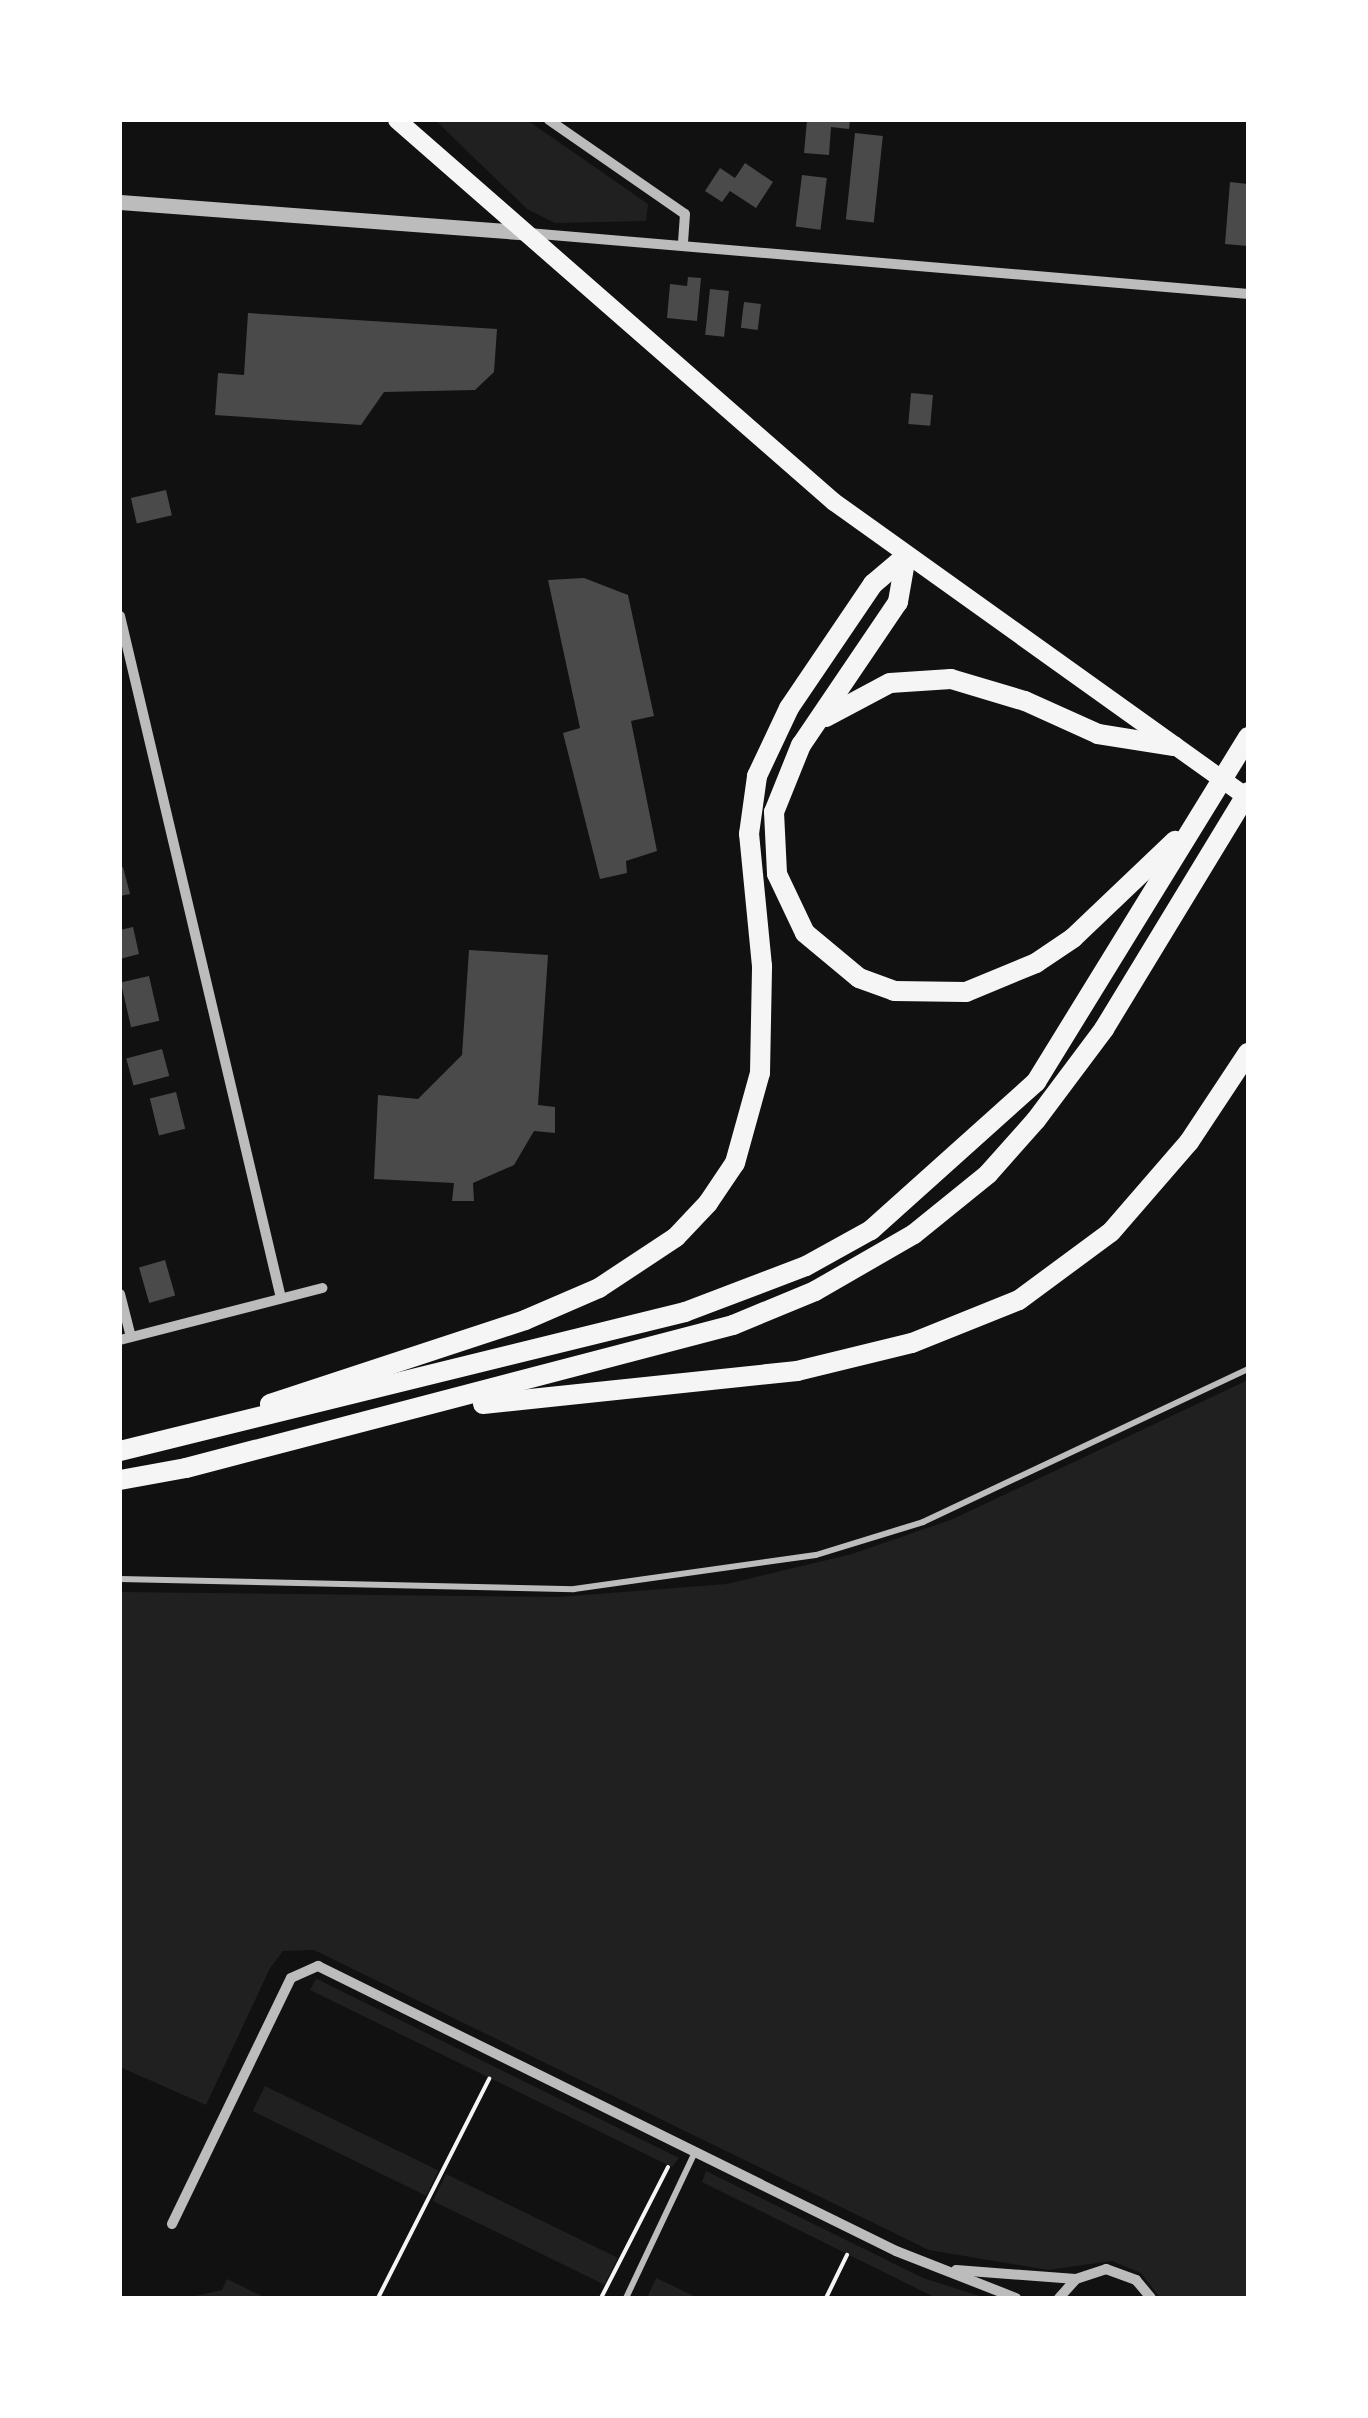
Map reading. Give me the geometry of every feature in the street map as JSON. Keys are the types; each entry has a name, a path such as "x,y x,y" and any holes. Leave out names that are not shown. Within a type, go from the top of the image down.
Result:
{"main road":[{"path":"120,1480 733,1325 814,1291 914,1234 988,1174 1036,1120 1104,1029 1248,795 906,556 809,481 396,120"},
{"path":"906,556 898,602 801,744 774,812 777,874 788,905 828,958 894,992 966,992 1036,963 1072,938 1188,830"},
{"path":"145,1447 525,1320 641,1264 708,1203 735,1164 760,1073 762,966 749,834 757,776 789,708 873,584 906,556"},
{"path":"801,744 862,693 922,678 978,685 1098,734 1174,746"},
{"path":"120,1451 685,1312 790,1273 870,1230 1036,1082 1246,740"},
{"path":"367,1420 797,1371 912,1343 1019,1300 1111,1232 1190,1142 1248,1052"}],"street":[{"path":"549,120 686,214 683,246"},
{"path":"120,202 1248,294"},
{"path":"120,616 282,1298"},
{"path":"120,1294 126,1338 322,1288"},
{"path":"172,2224 276,2008 307,1966 896,2251 1016,2298"},
{"path":"950,2270 1076,2278 1122,2272 1151,2298"},
{"path":"1060,2298 1076,2278"}],"lane":[{"path":"120,1579 574,1589 816,1555 923,1522 1248,1369"},
{"path":"626,2298 696,2151"}],"path":[{"path":"378,2298 489,2079"},
{"path":"601,2298 668,2167"},
{"path":"826,2298 847,2255"}],"shaded area":[{"path":"435,120 527,120 648,204 646,221 555,223 527,209"},
{"path":"1248,1380 1248,2298 1160,2298 1141,2273 1112,2261 1048,2270 929,2250 314,1950 283,1951 270,1968 206,2105 120,2067 120,1592 558,1597 727,1584 852,1554 953,1519"},
{"path":"316,1979 679,2158 672,2167 310,1990"},
{"path":"265,2086 438,2171 426,2196 253,2111"},
{"path":"706,2171 923,2278 986,2298 936,2298 702,2182"},
{"path":"446,2174 618,2258 605,2285 433,2201"},
{"path":"656,2278 669,2284 698,2298 647,2298"},
{"path":"227,2279 266,2298 187,2298 222,2290"}],"building":[{"path":"807,120 850,120 849,129 831,127 829,155 804,153"},
{"path":"855,133 883,136 874,222 846,220"},
{"path":"745,163 773,182 756,208 730,191 722,202 705,191 720,168 735,178"},
{"path":"802,175 827,178 820,230 796,227"},
{"path":"1230,182 1248,184 1248,246 1225,244"},
{"path":"688,277 701,278 697,321 667,318 670,284 687,286"},
{"path":"710,289 729,291 724,337 705,335"},
{"path":"744,302 761,304 758,330 741,328"},
{"path":"248,313 497,329 494,372 475,390 384,392 361,425 215,415 218,373 244,375"},
{"path":"911,393 933,395 930,426 908,424"},
{"path":"166,490 172,515 137,523 131,498"},
{"path":"584,578 628,595 654,716 631,721 657,851 626,861 627,873 600,879 563,733 580,728 548,580"},
{"path":"123,867 130,894 120,896 120,868"},
{"path":"133,927 139,954 120,959 120,930"},
{"path":"469,950 548,955 538,1105 555,1107 555,1133 534,1131 514,1165 473,1183 474,1201 452,1201 454,1183 374,1179 378,1095 418,1099 462,1055"},
{"path":"149,976 159,1021 131,1027 121,983"},
{"path":"162,1049 169,1076 134,1086 126,1059"},
{"path":"176,1092 185,1129 159,1135 150,1099"},
{"path":"165,1260 175,1296 149,1303 139,1267"}]}
